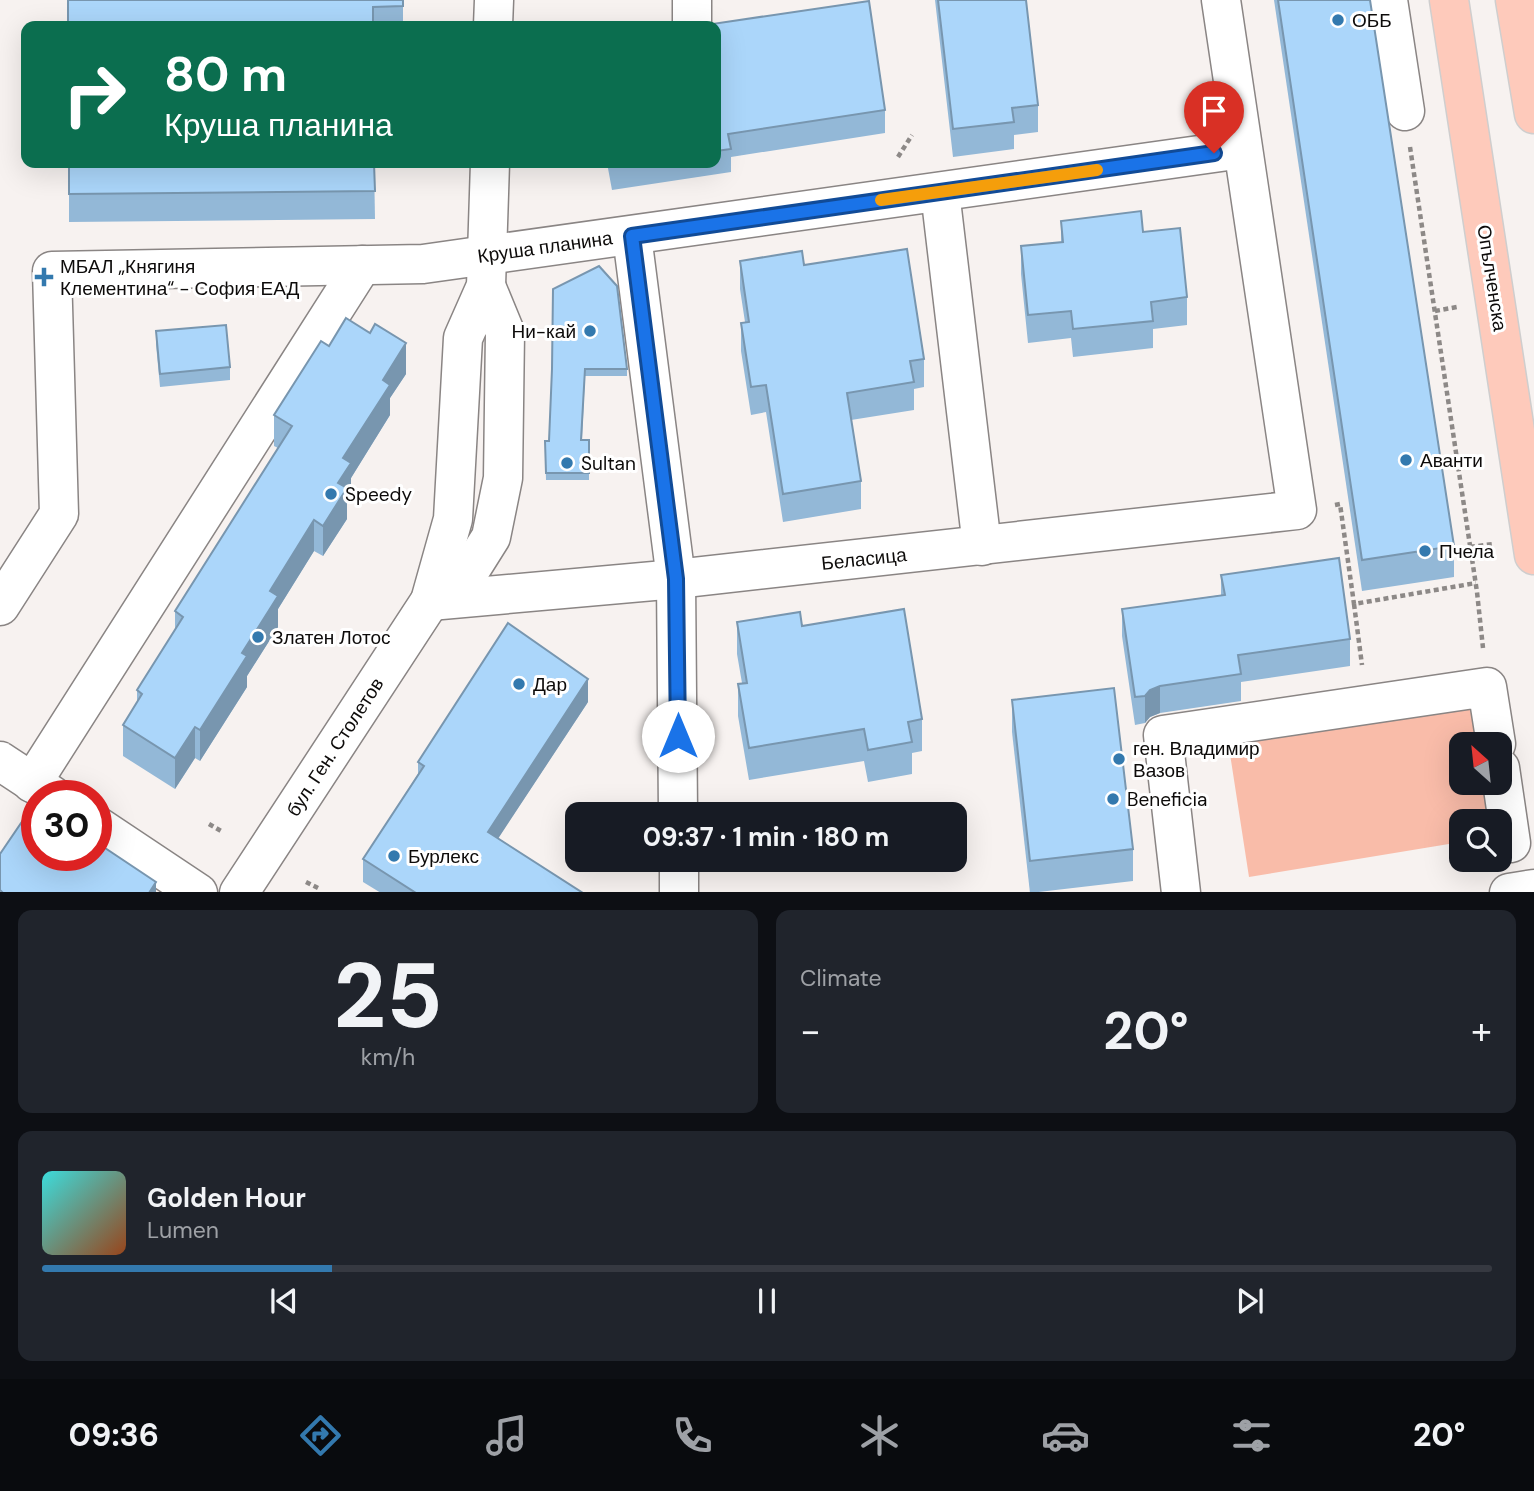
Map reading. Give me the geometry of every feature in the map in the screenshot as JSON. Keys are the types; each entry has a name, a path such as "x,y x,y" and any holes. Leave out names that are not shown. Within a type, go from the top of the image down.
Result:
{"main road":[{"name":"Опълченска","path":"1449,0 1534,555"},
{"path":"1515,0 1534,114"}],"street":[{"path":"493,21 494,0"},
{"path":"692,0 692,21"},
{"path":"1221,0 1297,510"},
{"path":"1388,0 1405,111"},
{"name":"Круша планина","path":"0,606 59,514 52,271 423,264 487,271 632,236 1242,149"},
{"name":"бул. Ген. Столетов","path":"239,892 430,601 469,572 491,537 503,478 505,332 487,271 490,168"},
{"path":"940,192 982,546"},
{"path":"632,236 676,579 678,802"},
{"path":"47,780 362,265"},
{"name":"Беласица","path":"430,601 676,579 1297,510"},
{"path":"1181,892 1163,735 1488,687 1494,732"},
{"path":"0,761 28,780"},
{"path":"112,836 198,892"},
{"path":"679,872 679,892"}],"path":[{"path":"1405,111 1480,613"},
{"path":"1434,311 1457,307"},
{"path":"1457,461 1480,458"},
{"path":"1297,510 1340,504 1358,638"},
{"path":"1470,547 1494,544"},
{"path":"1354,604 1476,583"},
{"path":"209,824 221,831"},
{"path":"306,882 318,888"}],"shaded area":[{"path":"1472,702 1477,732 1449,732 1449,795 1487,795 1489,809 1449,809 1449,844 1249,877 1228,741"}],"building":[{"path":"68,0 403,0 403,6 373,7 373,21 68,21"},
{"path":"938,0 1026,0 1038,105 1012,108 1014,122 953,129"},
{"path":"1278,0 1370,0 1454,546 1362,560"},
{"path":"869,1 885,110 728,134 731,149 721,150 721,23"},
{"path":"69,168 374,168 375,191 69,194"},
{"path":"1141,211 1143,232 1180,228 1187,297 1151,302 1153,321 1073,329 1071,311 1028,315 1021,246 1063,242 1061,221"},
{"path":"907,249 924,359 910,361 914,382 847,393 861,481 783,494 766,385 751,387 741,323 749,322 740,261 802,251 804,265"},
{"name":"Ни-кай","path":"599,266 617,286 627,369 585,369 581,440 589,440 589,473 546,473 545,441 549,441 553,289"},
{"path":"346,318 370,333 375,324 406,343 383,380 390,385 343,458 351,463 338,483 347,488 323,526 314,520 270,591 278,596 242,653 247,656 200,730 195,727 175,758 123,725 142,694 137,690 183,617 175,611 292,426 274,415 321,341 329,346"},
{"path":"226,325 230,367 160,374 156,331"},
{"path":"1339,558 1350,639 1238,655 1241,674 1160,686 1150,690 1145,696 1135,697 1122,609 1225,595 1221,575"},
{"path":"904,609 922,719 908,722 912,742 868,750 864,729 749,748 738,684 747,683 737,622 800,612 802,626"},
{"path":"508,623 588,679 488,832 581,892 414,892 363,859 424,766 418,762"},
{"path":"1114,688 1133,849 1030,861 1012,700"},
{"path":"21,823 21,871 112,871 112,853 156,882 150,892 0,890 0,854"}],"slow traffic":[{"path":"881,200 1097,170"}],"place":[{"name":"ОББ","path":"1338,20"},
{"name":"МБАЛ „Княгиня Клементина“ - София ЕАД","path":"44,277"},
{"name":"Ни-кай","path":"590,331"},
{"name":"Аванти","path":"1406,460"},
{"name":"Sultan","path":"567,463"},
{"name":"Speedy","path":"331,494"},
{"name":"Пчела","path":"1425,551"},
{"name":"Златен Лотос","path":"258,637"},
{"name":"Дар","path":"519,684"},
{"name":"ген. Владимир Вазов","path":"1119,759"},
{"name":"Beneficia","path":"1113,799"},
{"name":"Бурлекс","path":"394,856"}],"route":[{"path":"678,736 676,579 632,236 1214,153"}]}
